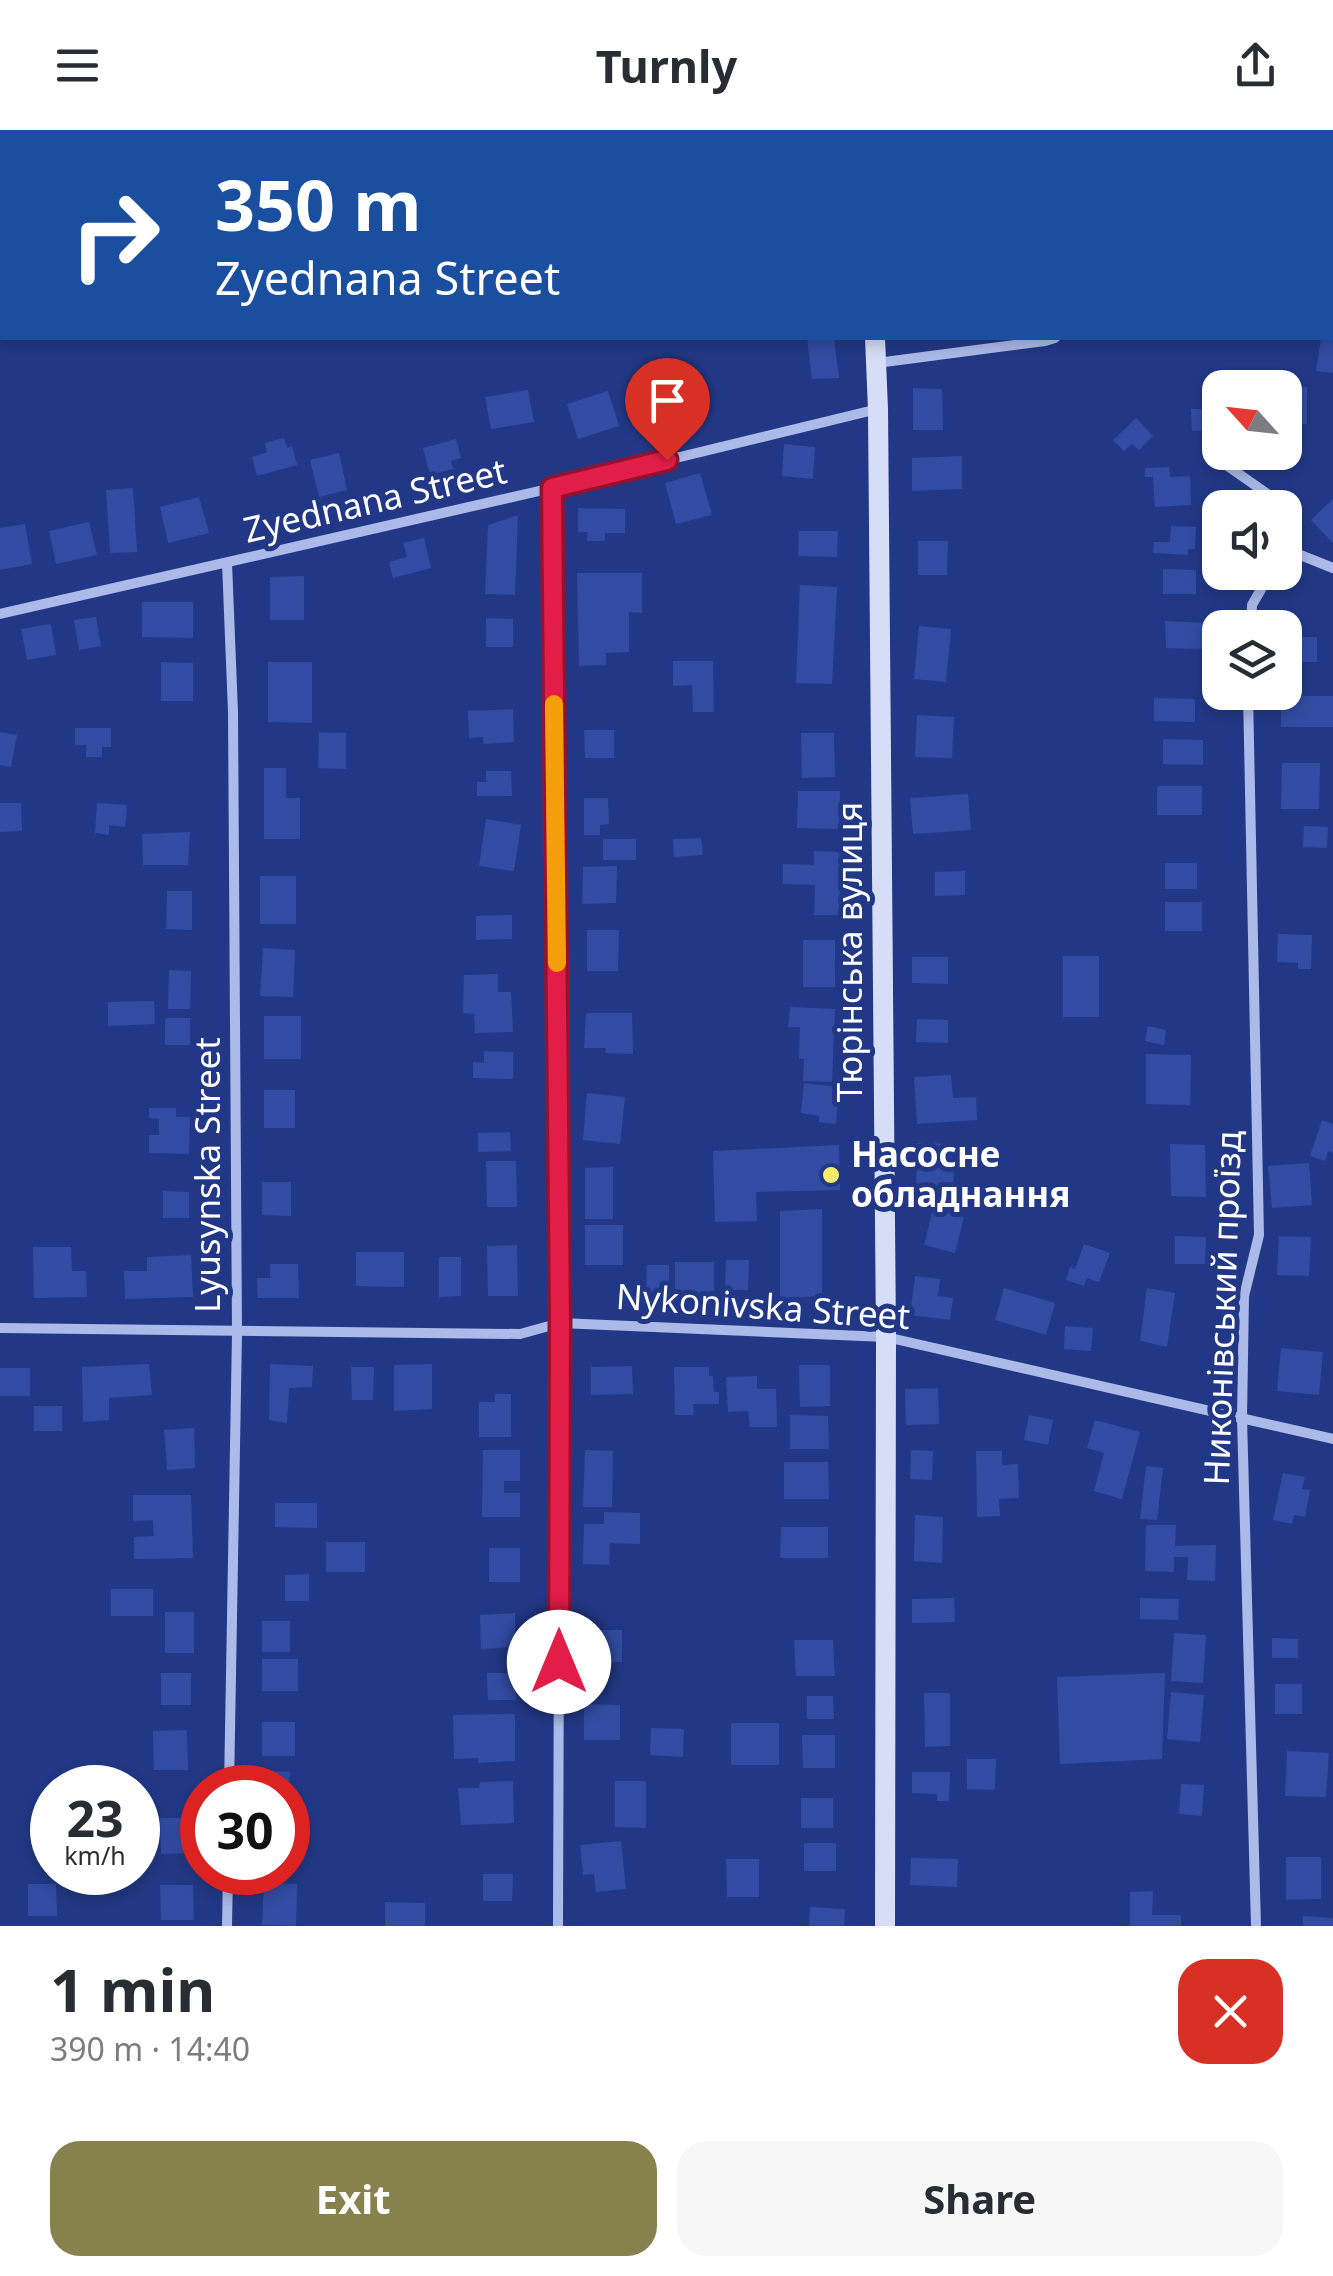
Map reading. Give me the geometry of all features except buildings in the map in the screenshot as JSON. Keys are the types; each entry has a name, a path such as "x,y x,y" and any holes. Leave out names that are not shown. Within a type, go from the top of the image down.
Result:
{"main road":[{"name":"Тюрінська вулиця","path":"875,340 886,1336 886,1926"}],"street":[{"path":"876,363 1050,340"},
{"name":"Zyednana Street","path":"0,614 878,409"},
{"path":"1234,470 1262,490"},
{"path":"552,488 560,1323 558,1926"},
{"path":"1302,556 1333,568"},
{"name":"Lyusynska Street","path":"227,563 233,712 237,1332 229,1765"},
{"name":"Никонівський проїзд","path":"1248,710 1259,1235 1244,1296 1242,1418 1256,1926"},
{"name":"Nykonivska Street","path":"0,1328 520,1334 560,1323 886,1336 1333,1439"},
{"path":"227,1926 228,1895"}],"slow traffic":[{"path":"554,704 557,963"}],"place":[{"name":"Насосне обладнання","path":"831,1175"}],"route":[{"path":"559,1662 560,1323 552,488 667,460"}]}
